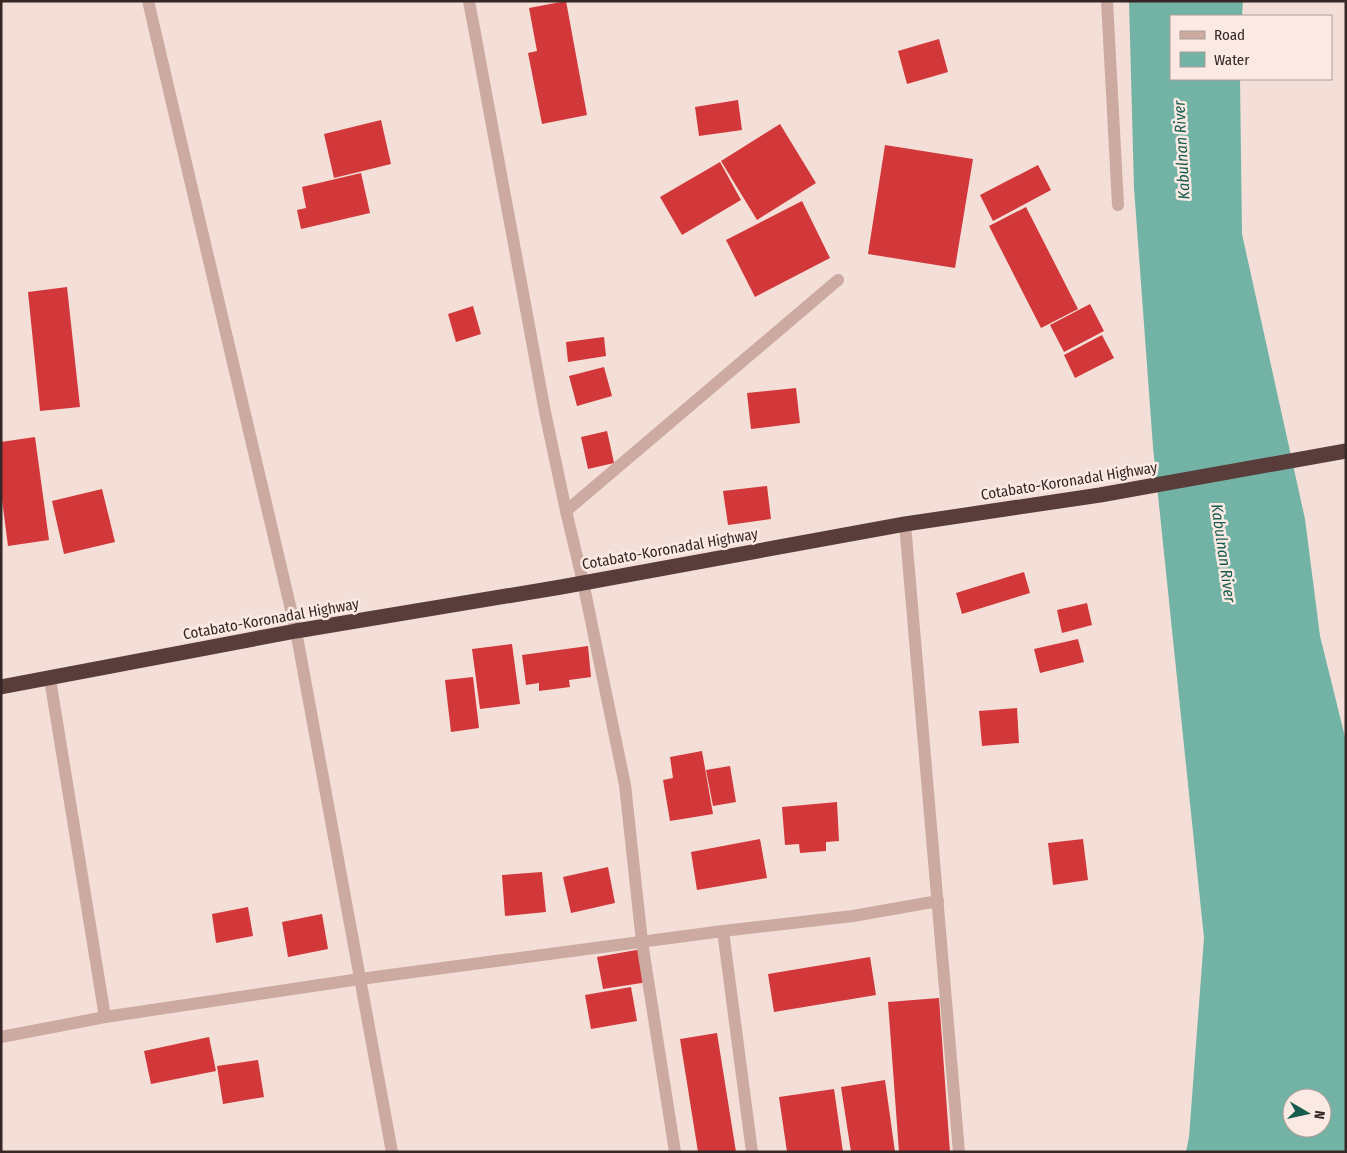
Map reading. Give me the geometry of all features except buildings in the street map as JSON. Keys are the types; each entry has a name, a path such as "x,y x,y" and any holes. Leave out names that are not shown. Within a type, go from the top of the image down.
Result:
{"highway":[{"name":"Cotabato-Koronadal Highway","path":"1,687 296,631 904,524 1100,495 1346,451"}],"street":[{"path":"148,1 296,631 392,1152"},
{"path":"469,1 545,412 583,582 625,785 642,942 675,1152"},
{"path":"1108,1 1118,205"},
{"path":"566,511 838,280"},
{"path":"904,524 959,1152"},
{"path":"50,678 105,1017"},
{"path":"1,1037 105,1017 360,979 853,916 938,901"},
{"path":"724,931 752,1152"}],"water":[{"name":"Kabulnan River","path":"1129,1 1243,1 1242,15 1170,15 1170,80 1240,80 1242,234 1305,519 1320,636 1346,741 1346,1152 1186,1152 1189,1137 1204,938 1153,447 1134,188"}]}
